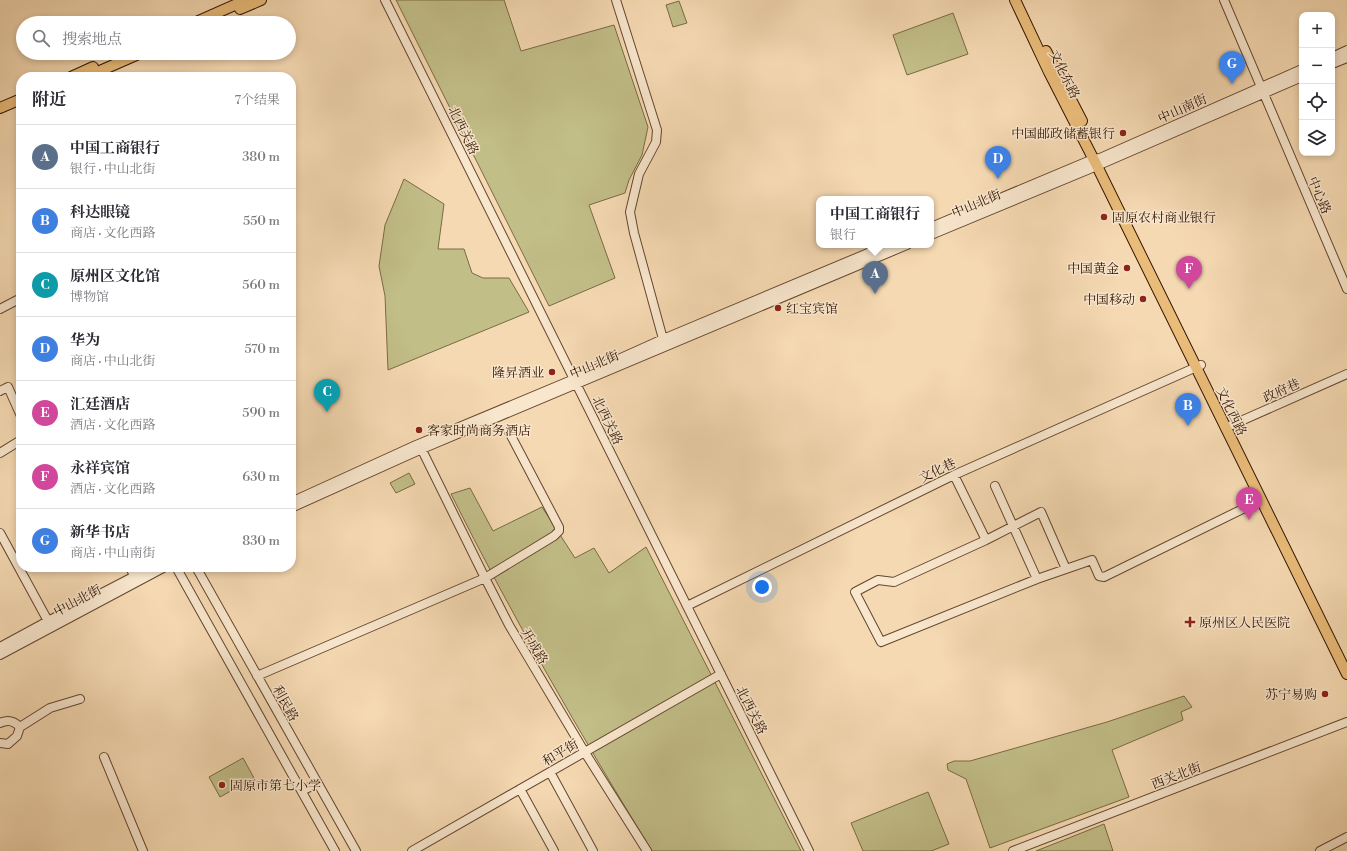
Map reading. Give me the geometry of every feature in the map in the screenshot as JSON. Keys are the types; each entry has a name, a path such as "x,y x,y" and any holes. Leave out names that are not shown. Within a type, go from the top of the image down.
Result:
{"main road":[{"path":"211,16 244,2 261,0"},
{"name":"文化东路","path":"1015,0 1049,72 1098,161"},
{"name":"文化东路","path":"1022,0 1098,161"},
{"path":"221,16 244,2"},
{"path":"82,72 110,60"},
{"path":"97,72 124,60"},
{"path":"0,108 16,101"},
{"path":"0,115 16,108"},
{"name":"文化西路","path":"1098,161 1228,427 1347,661"},
{"name":"文化西路","path":"1228,427 1261,500 1347,674"}],"street":[{"name":"北西关路","path":"385,0 809,851"},
{"path":"616,0 657,130 656,142 639,174 630,212 634,233 663,339"},
{"name":"中心路","path":"1224,0 1347,289"},
{"path":"1335,56 1347,50"},
{"path":"1335,63 1347,58"},
{"name":"中山南街","path":"1098,161 1262,90 1299,71"},
{"name":"中山南街","path":"1262,90 1299,78"},
{"name":"中山北街","path":"934,226 1098,161"},
{"name":"中山北街","path":"934,234 1098,161"},
{"name":"中山北街","path":"575,381 663,339 880,248"},
{"name":"中山北街","path":"296,500 575,381 900,248"},
{"path":"0,309 16,301"},
{"name":"文化巷","path":"687,606 954,475 1198,366"},
{"name":"政府巷","path":"1228,427 1347,374"},
{"path":"0,391 8,387 16,405"},
{"path":"257,676 485,578 554,536 559,531 559,527 508,430"},
{"path":"0,452 16,443"},
{"name":"中山北街","path":"296,506 421,447"},
{"name":"开成路","path":"421,447 509,625 584,751 647,851"},
{"path":"954,475 986,540"},
{"path":"995,486 1037,579"},
{"path":"1066,569 1041,512 986,540 894,582 878,580 855,592 881,642 1037,579 1066,569 1092,560 1099,576 1104,577 1261,500"},
{"path":"0,533 16,562"},
{"path":"22,572 48,620"},
{"path":"132,572 134,576"},
{"name":"中山北街","path":"0,647 48,620 142,572"},
{"name":"中山北街","path":"0,655 156,572"},
{"path":"179,572 335,851"},
{"name":"利民路","path":"199,572 356,851"},
{"name":"和平街","path":"412,851 584,751 721,674"},
{"path":"0,743 8,744 17,736 20,726 50,708 80,699"},
{"path":"0,723 6,720 15,722 20,726"},
{"name":"西关北街","path":"1013,851 1347,722"},
{"path":"104,757 143,851"},
{"path":"550,772 593,851"},
{"path":"302,791 317,783"},
{"path":"520,789 554,851"},
{"path":"1320,851 1347,837"}],"shaded area":[{"path":"396,0 504,0 521,51 614,25 648,127 642,155 629,180 625,193 589,205 615,278 549,306"},
{"path":"679,1 687,23 673,27 666,5"},
{"path":"953,13 968,54 907,75 893,35"},
{"path":"404,179 444,204 438,249 464,249 472,273 483,278 509,278 529,312 388,370 385,296 379,266 385,225"},
{"path":"409,473 415,484 396,493 390,483"},
{"path":"470,488 493,531 542,507 575,558 594,548 609,573 646,547 801,851 652,851 522,630 451,494"},
{"path":"1184,696 1192,707 1181,712 1183,720 1112,750 1129,797 990,848 966,779 948,770 947,764 954,761 970,761 1107,722"},
{"path":"243,758 254,778 220,797 209,777"},
{"path":"928,792 949,844 931,851 863,851 851,823"},
{"path":"1104,824 1113,851 1036,851"}],"place":[{"name":"新华书店","path":"1232,84"},
{"name":"中国邮政储蓄银行","path":"1123,133"},
{"name":"华为","path":"998,179"},
{"name":"固原农村商业银行","path":"1104,217"},
{"name":"中国黄金","path":"1127,268"},
{"name":"永祥宾馆","path":"1189,289"},
{"name":"中国工商银行","path":"875,294"},
{"name":"中国移动","path":"1143,299"},
{"name":"红宝宾馆","path":"778,308"},
{"name":"隆昇酒业","path":"552,372"},
{"name":"原州区文化馆","path":"327,412"},
{"name":"科达眼镜","path":"1188,426"},
{"name":"客家时尚商务酒店","path":"419,430"},
{"name":"汇廷酒店","path":"1249,520"},
{"name":"原州区人民医院","path":"1190,622"},
{"name":"苏宁易购","path":"1325,694"},
{"name":"固原市第七小学","path":"222,785"}]}
